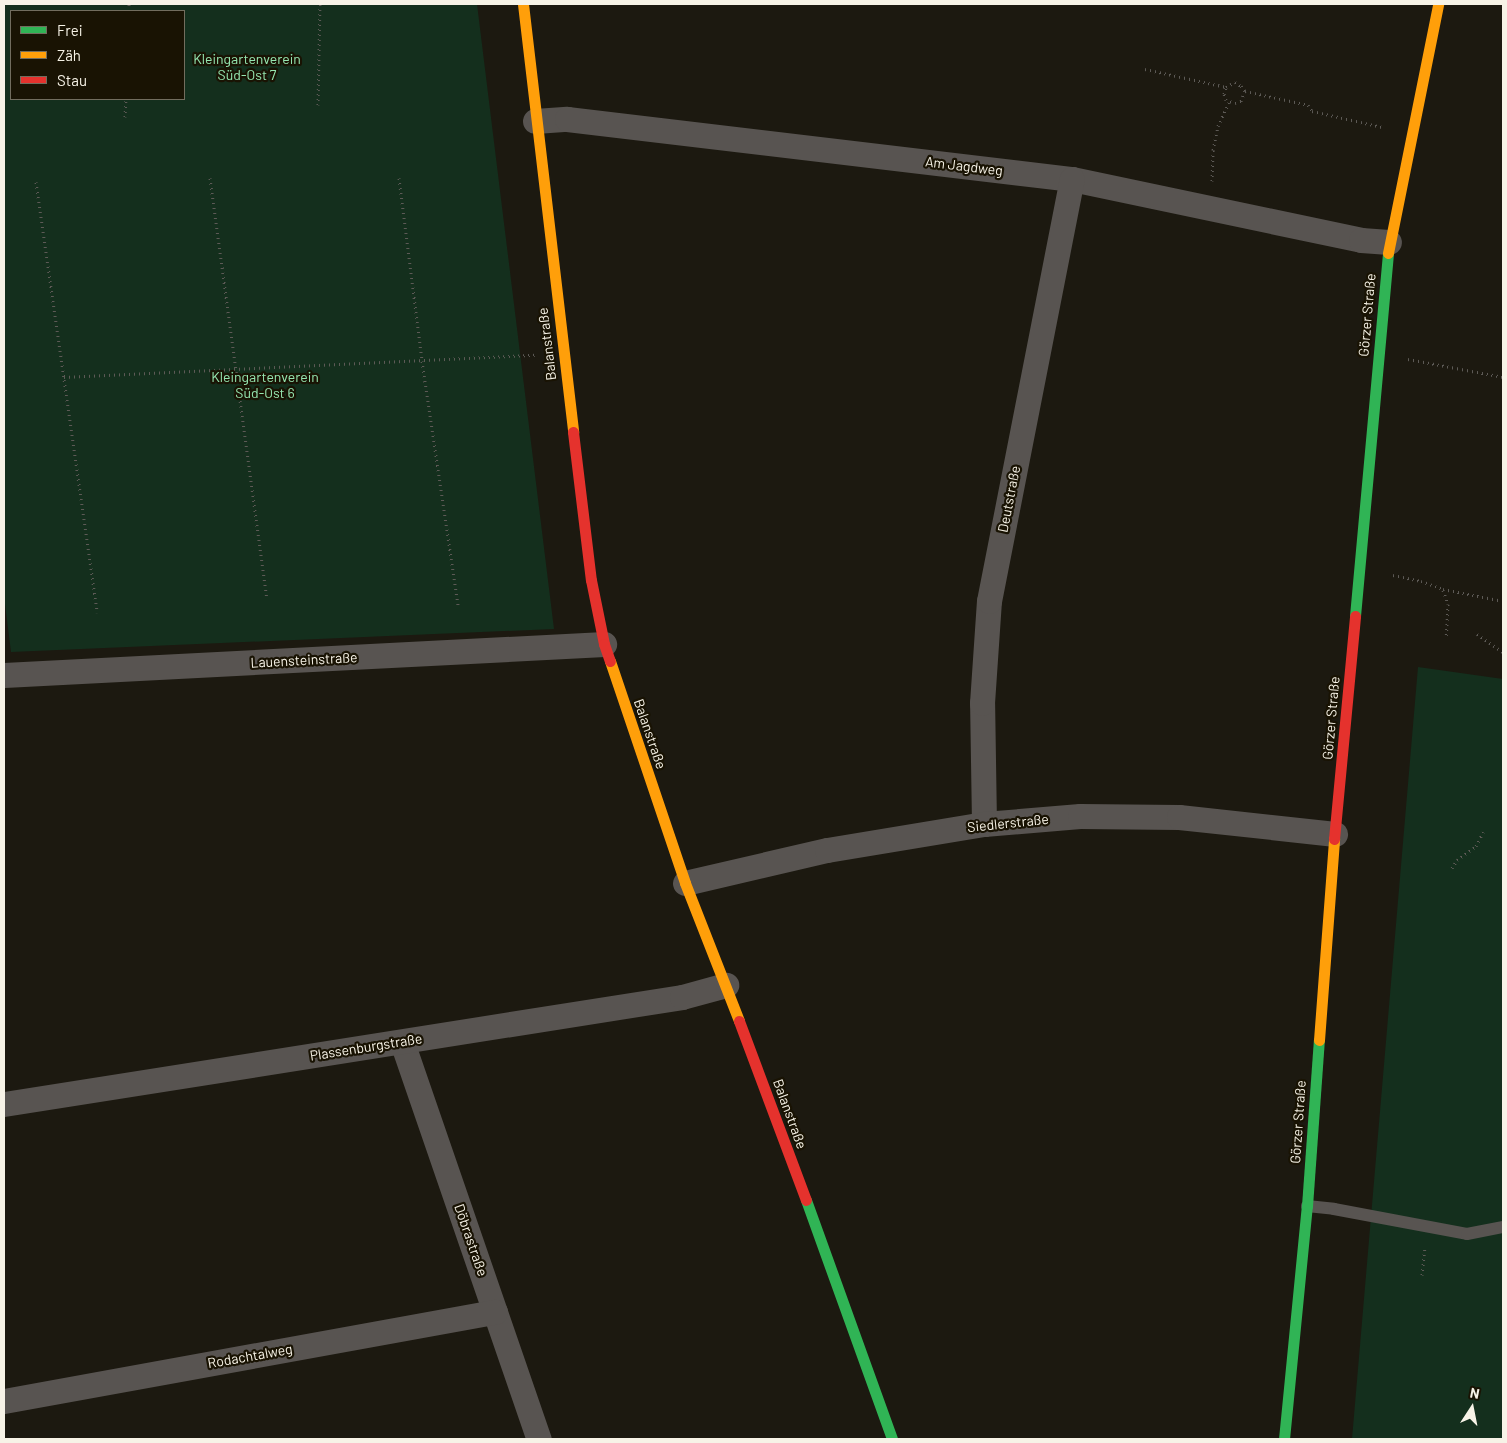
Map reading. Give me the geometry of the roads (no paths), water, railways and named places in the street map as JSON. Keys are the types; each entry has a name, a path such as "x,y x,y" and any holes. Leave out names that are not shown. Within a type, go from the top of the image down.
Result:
{"street":[{"name":"Balanstraße","path":"523,4 535,121 592,580 604,644 685,883 726,985 892,1439"},
{"name":"Görzer Straße","path":"1284,1439 1307,1206 1335,834 1389,242 1438,4"},
{"name":"Am Jagdweg","path":"535,121 566,119 1072,179 1361,240 1389,242"},
{"name":"Deutstraße","path":"984,824 982,702 989,601 1072,179"},
{"name":"Lauensteinstraße","path":"4,676 604,644"},
{"name":"Siedlerstraße","path":"685,883 827,850 984,824 1080,816 1138,815 1335,834"},
{"name":"Plassenburgstraße","path":"4,1104 682,997 726,985"},
{"name":"Döbrastraße","path":"402,1042 539,1439"},
{"name":"Rodachtalweg","path":"4,1400 495,1312"}],"lane":[{"path":"1307,1206 1334,1209 1467,1234 1503,1228"}],"park label":[{"name":"Kleingartenverein Süd-Ost 7","path":"247,68"},
{"name":"Kleingartenverein Süd-Ost 6","path":"265,386"}]}
